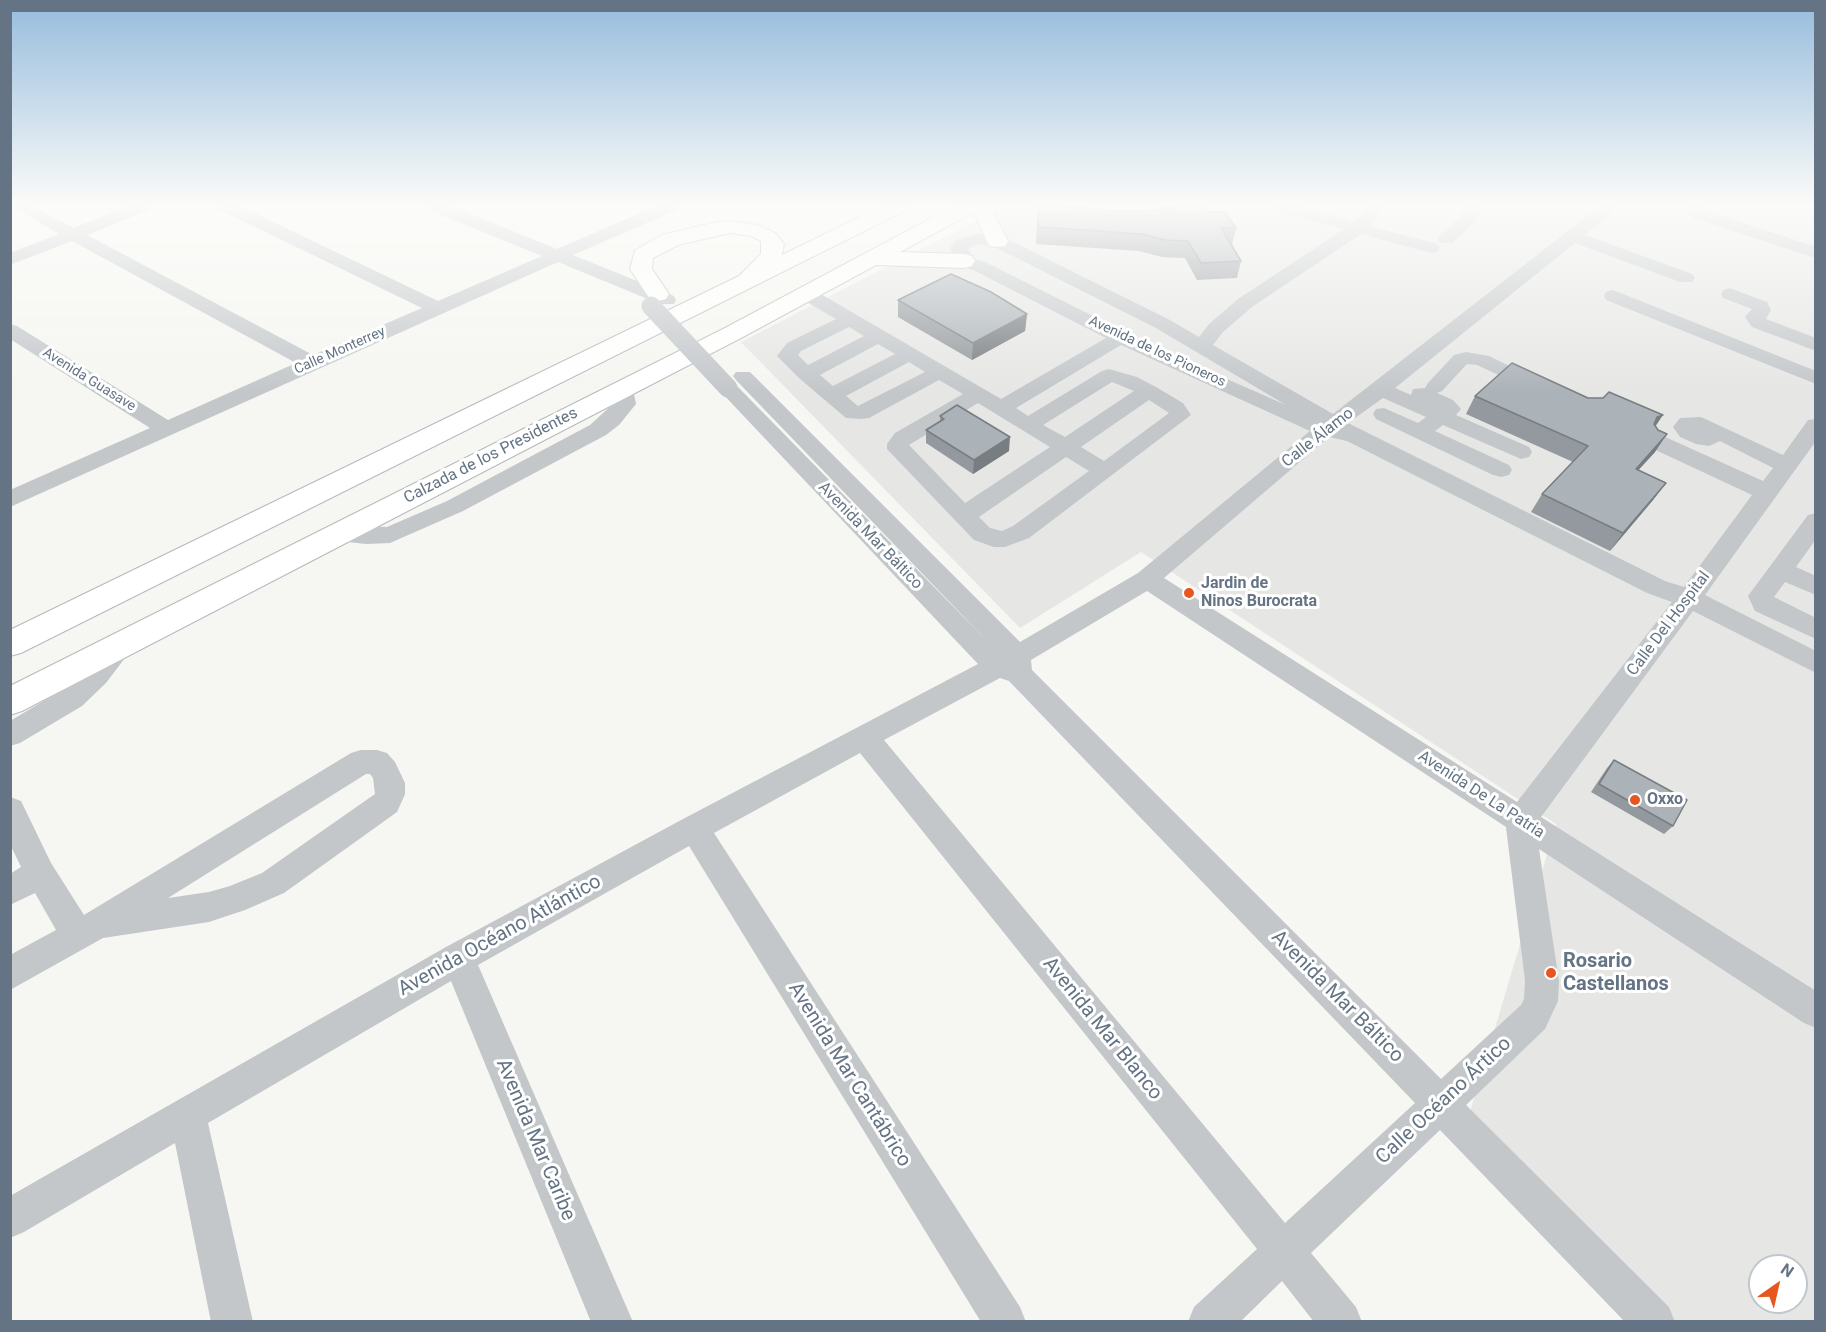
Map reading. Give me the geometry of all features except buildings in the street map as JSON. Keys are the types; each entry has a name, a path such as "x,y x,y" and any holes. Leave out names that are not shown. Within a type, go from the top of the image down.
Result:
{"highway":[{"path":"641,268 658,300"},
{"path":"744,282 760,268"},
{"path":"10,644 772,268"},
{"name":"Calzada de los Presidentes","path":"10,702 623,389 854,268"}],"street":[{"path":"134,268 312,363"},
{"path":"355,268 437,308"},
{"name":"Calle Monterrey","path":"10,499 437,308 520,268"},
{"name":"Avenida Mar Báltico","path":"578,268 633,296 658,300 736,382 974,645 1011,666 1653,1322"},
{"name":"Avenida de los Pioneros","path":"983,268 1120,338 1237,380 1685,603 1815,663"},
{"name":"Avenida de los Pioneros","path":"1051,268 1202,346 1237,380"},
{"path":"1202,346 1216,328 1245,303 1297,268"},
{"name":"Calle Álamo","path":"1011,666 1146,579 1338,430 1381,389 1532,268"},
{"path":"1659,268 1686,278"},
{"path":"807,294 1105,471"},
{"path":"1730,294 1760,306 1762,310 1755,317 1759,323 1815,345"},
{"path":"1613,296 1815,378"},
{"path":"1163,324 1212,316 1245,303"},
{"path":"850,319 794,347 788,353 788,358 854,412 859,413 940,372"},
{"path":"1700,331 1705,327 1719,326 1815,364"},
{"name":"Avenida Guasave","path":"10,330 166,429"},
{"path":"806,374 878,336"},
{"path":"1001,408 1120,338"},
{"path":"831,395 910,354"},
{"path":"1420,432 1449,409 1449,406 1428,390 1461,359 1482,360 1554,395"},
{"path":"978,394 903,438 898,444 898,449 963,516 988,537 1005,539 1021,531 1180,416 1176,407 1149,391 1130,381 1109,375 1028,425"},
{"path":"1381,389 1521,452"},
{"path":"963,516 1149,391"},
{"path":"1384,414 1501,470"},
{"name":"Calle Del Hospital","path":"1520,821 1685,603 1815,425"},
{"path":"1718,432 1786,465"},
{"path":"1655,441 1766,492"},
{"path":"1811,537 1761,596 1764,604 1815,629"},
{"name":"Avenida De La Patria","path":"1146,579 1815,1011"},
{"path":"1774,579 1815,586"},
{"path":"1774,579 1815,612"},
{"name":"Avenida de los Pioneros","path":"1685,603 1711,625 1815,680"},
{"path":"10,735 72,698 96,676 120,646"},
{"name":"Avenida Océano Atlántico","path":"10,1218 458,958 864,737 1011,666"},
{"name":"Avenida Mar Blanco","path":"864,737 1341,1322"},
{"path":"10,974 362,762 377,762 385,771 390,783 390,794 386,803 273,883 234,900 209,907 88,929"},
{"path":"10,810 40,873 88,929"},
{"name":"Calle Océano Ártico","path":"1209,1322 1533,1017 1541,1001 1542,981 1520,821"},
{"name":"Avenida Mar Cantábrico","path":"694,828 1005,1322"},
{"path":"10,891 40,873"},
{"name":"Avenida Mar Caribe","path":"458,958 612,1322"},
{"path":"188,1116 232,1322"}],"shaded area":[{"path":"884,268 1815,268 1815,1321 1674,1321 1469,1115 1556,824 1141,552 1020,628 741,342"}],"place":[{"name":"Jardin de Ninos Burocrata","path":"1189,593"},
{"name":"Oxxo","path":"1635,800"},
{"name":"Rosario Castellanos","path":"1551,973"}]}
